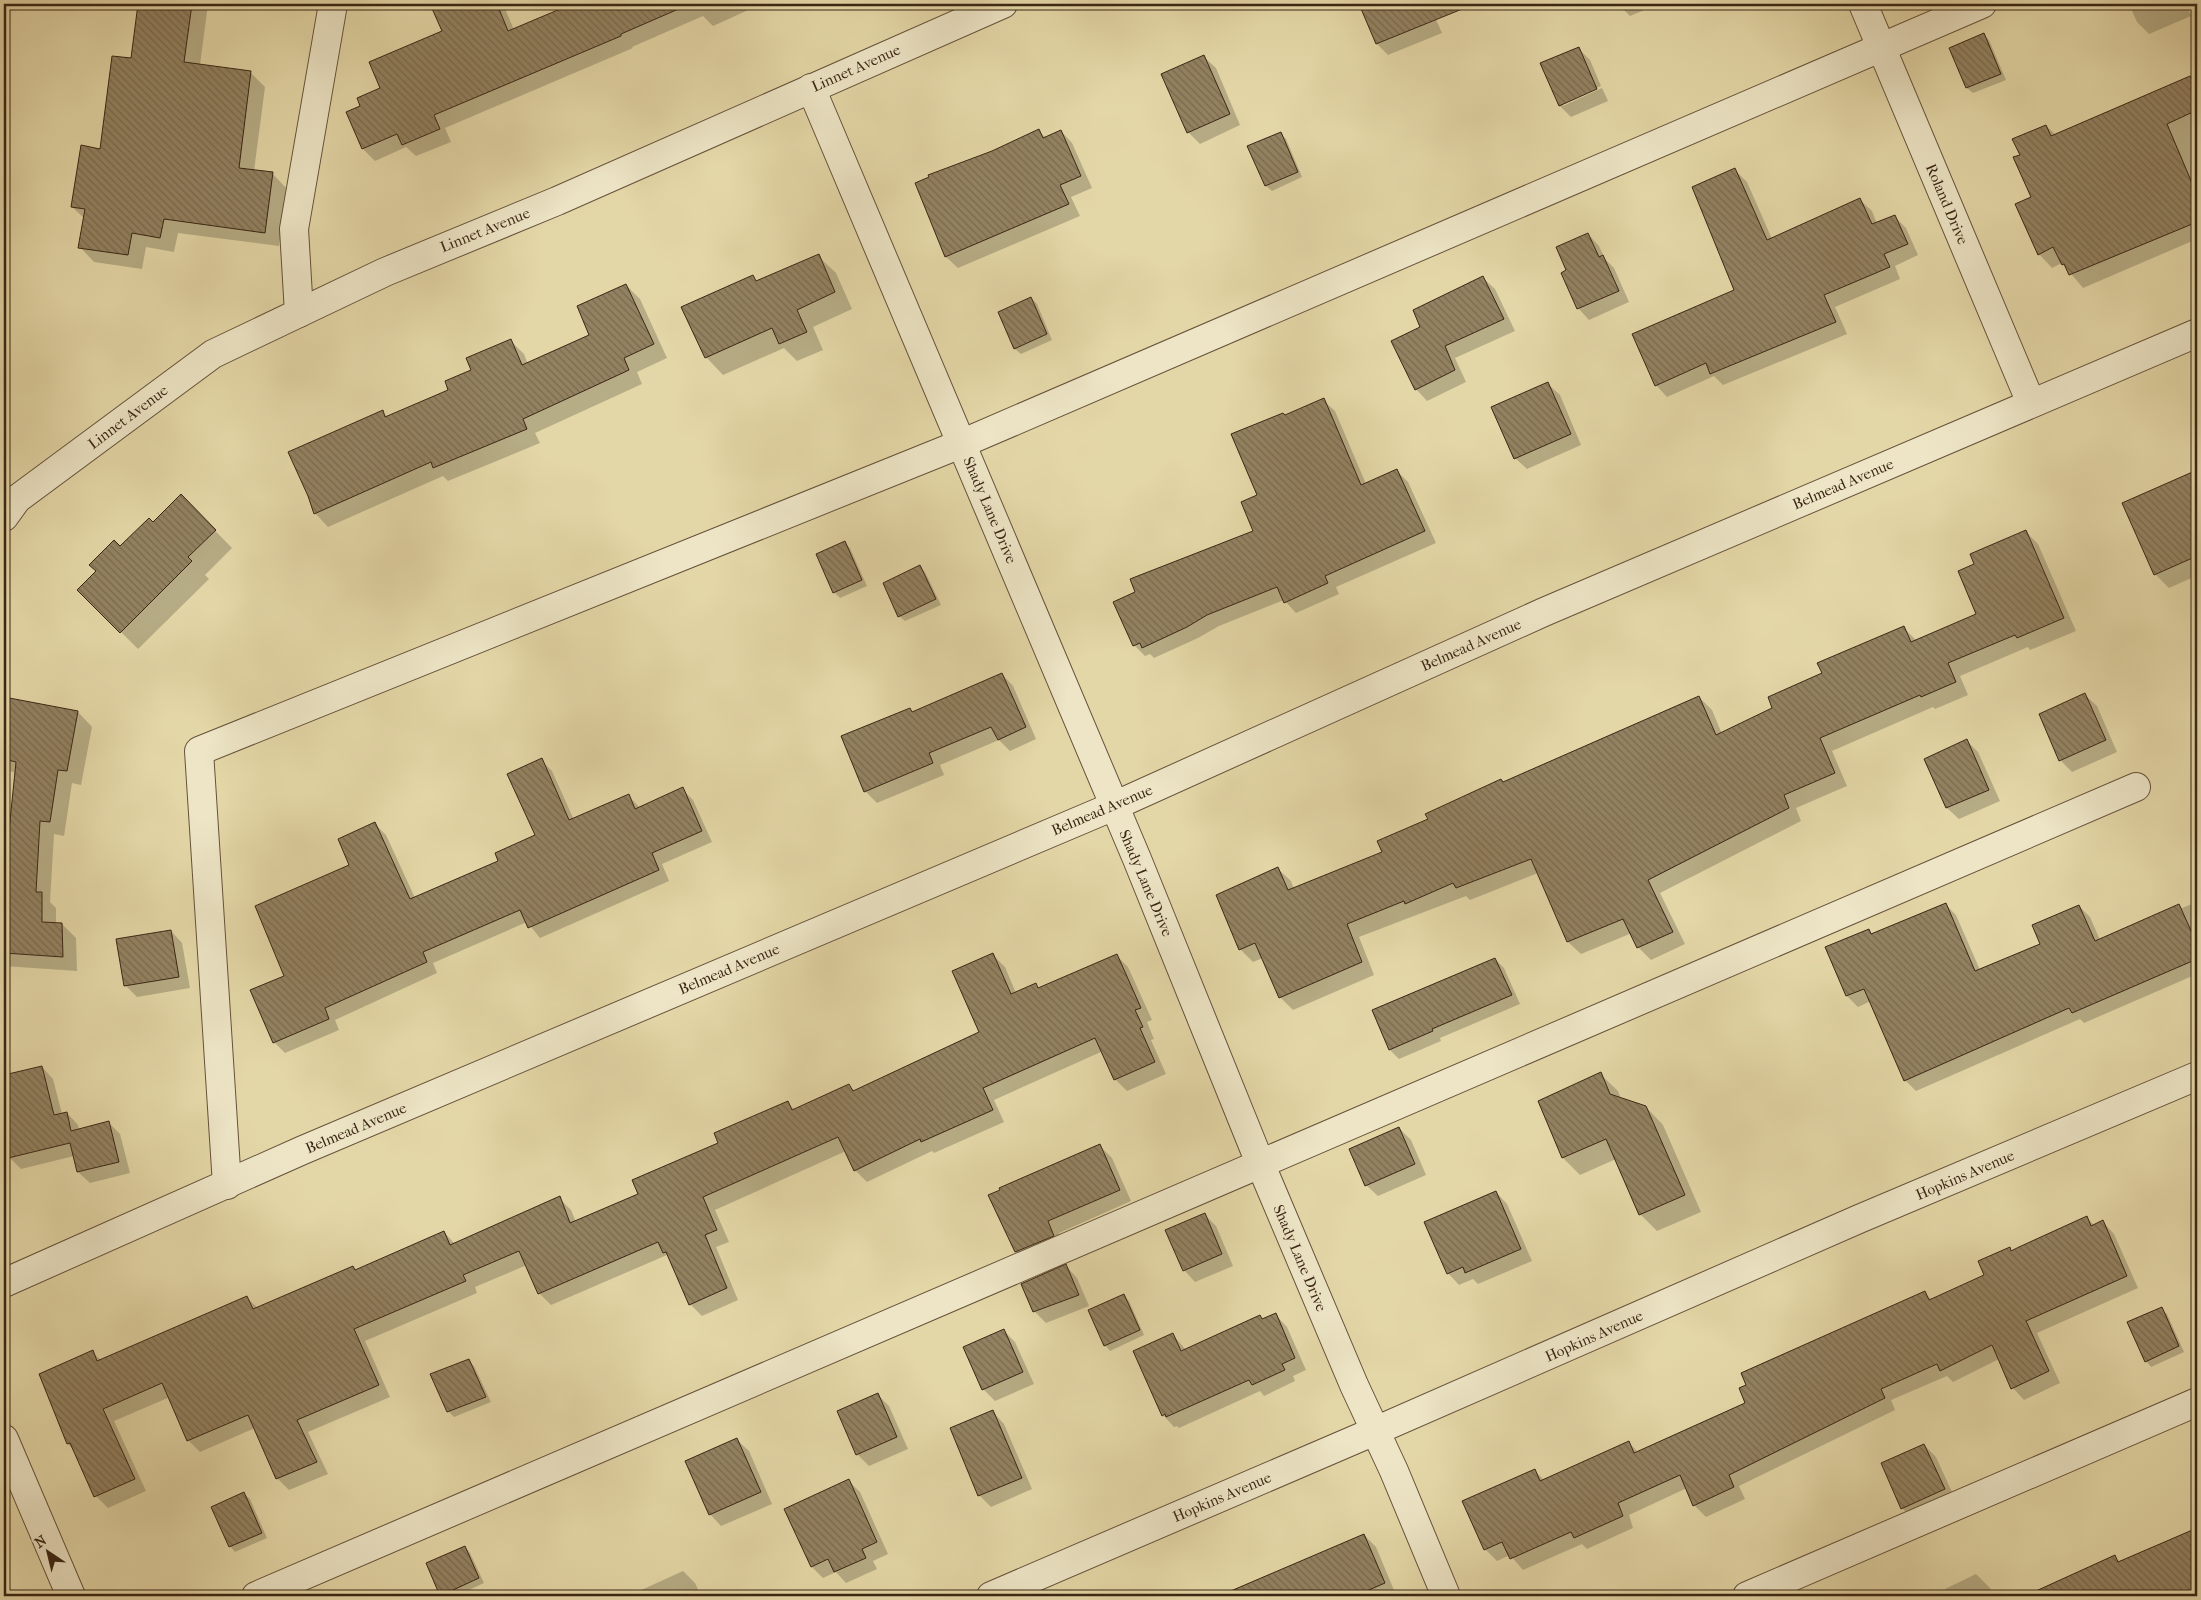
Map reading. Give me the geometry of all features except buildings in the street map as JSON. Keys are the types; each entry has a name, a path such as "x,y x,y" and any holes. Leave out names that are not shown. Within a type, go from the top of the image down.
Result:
{"street":[{"path":"298,313 294,229 333,4"},
{"name":"Linnet Avenue","path":"4,517 17,499 212,354 384,272 557,201 1003,4"},
{"name":"Roland Drive","path":"1863,4 2031,403"},
{"path":"227,1185 199,751 963,443 1982,4"},
{"name":"Shady Lane Drive","path":"811,88 963,443 1260,1163 1354,1385 1394,1471 1446,1596"},
{"name":"Belmead Avenue","path":"4,1283 312,1146 1114,806 1544,612 2197,333"},
{"path":"256,1596 2136,787"},
{"name":"Hopkins Avenue","path":"991,1596 1375,1432 1859,1220 2197,1076"},
{"path":"1746,1596 2197,1402"},
{"path":"4,1439 71,1596"}]}
